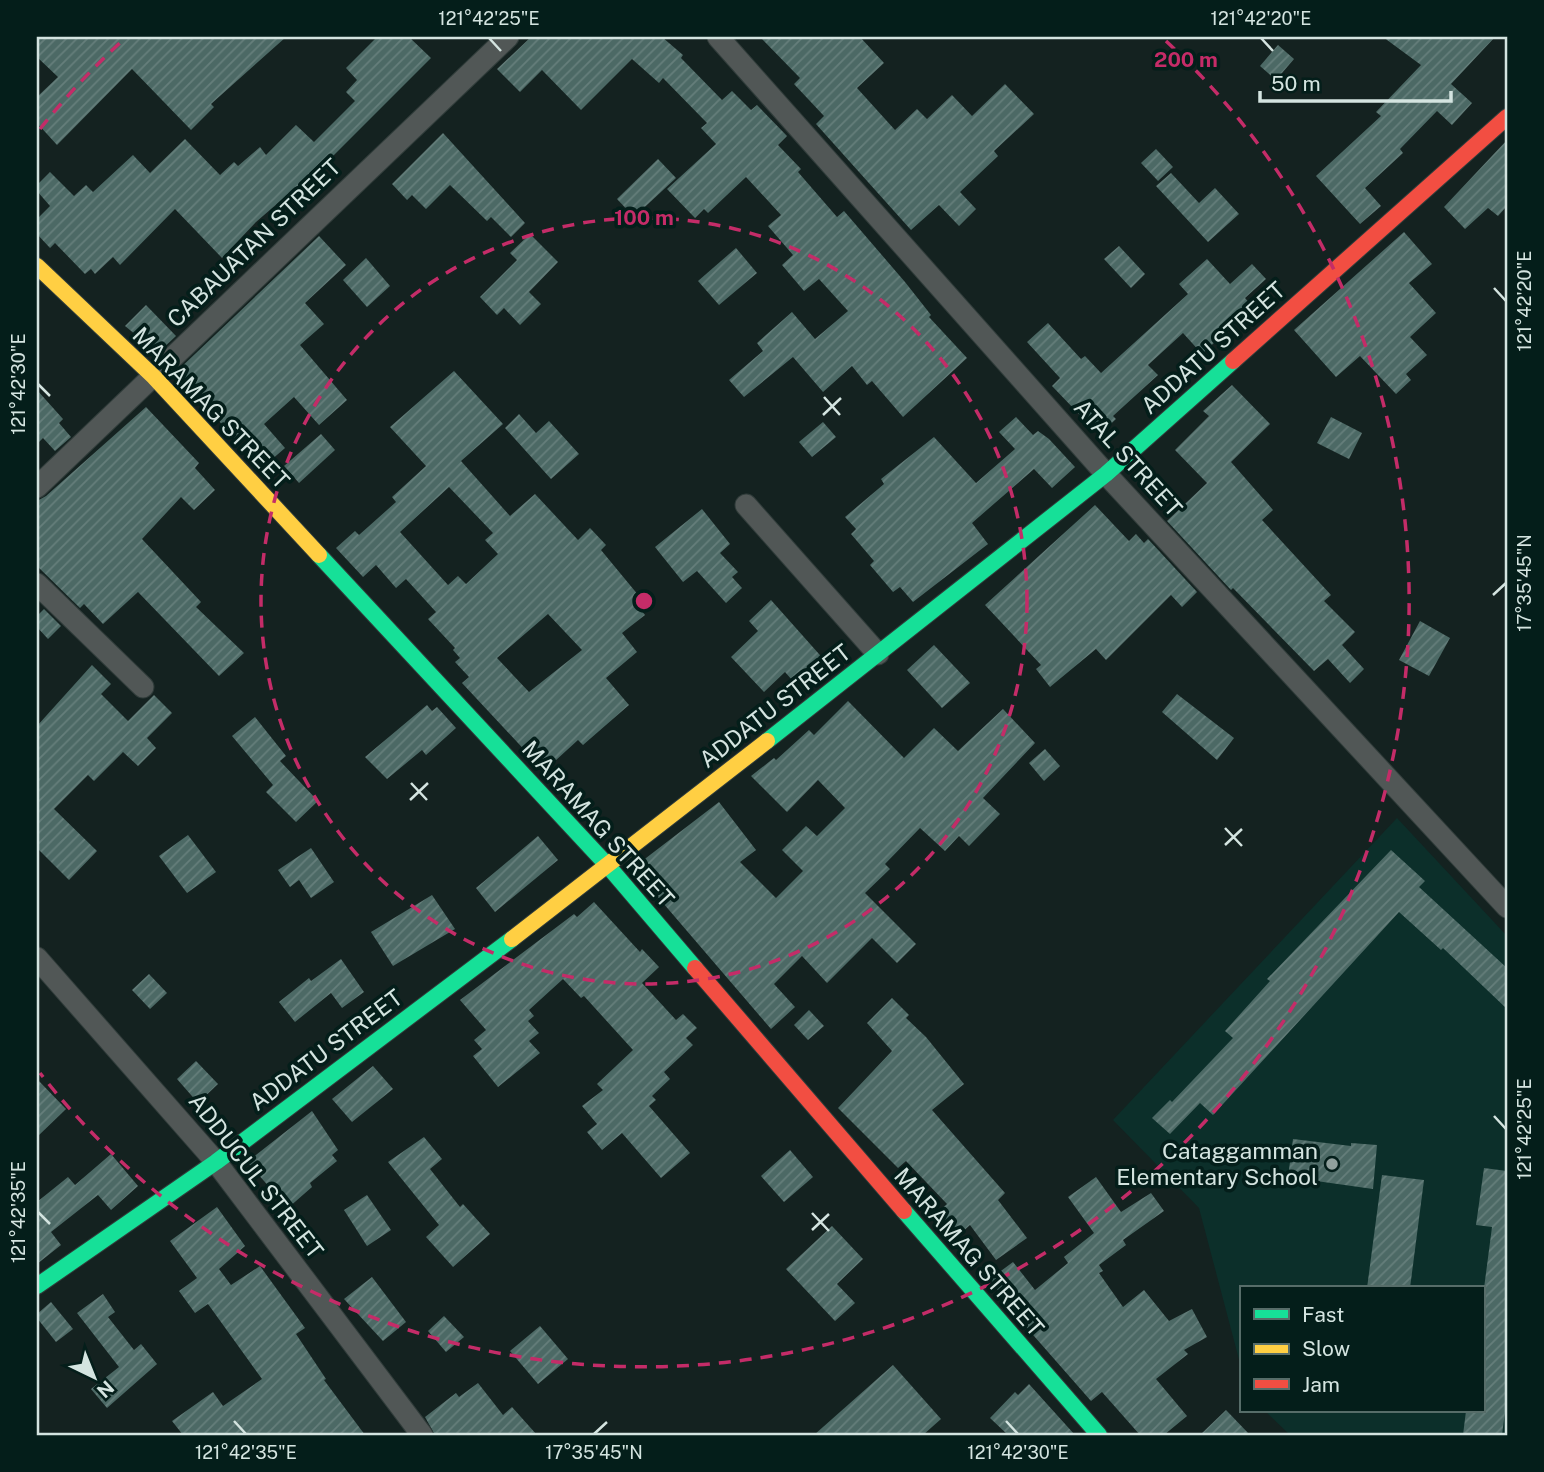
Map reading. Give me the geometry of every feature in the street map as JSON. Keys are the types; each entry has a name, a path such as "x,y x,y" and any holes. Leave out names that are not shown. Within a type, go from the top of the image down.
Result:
{"street":[{"name":"CABAUATAN STREET","path":"37,487 154,377 251,279 508,37"},
{"name":"ATAL STREET","path":"718,37 1106,474 1507,908"},
{"name":"ADDATU STREET","path":"37,1286 216,1162 608,866 1106,474 1507,117"},
{"name":"MARAMAG STREET","path":"37,265 154,377 608,866 1099,1435"},
{"path":"746,505 878,654"},
{"path":"37,584 143,687"},
{"name":"ADDUCUL STREET","path":"37,958 216,1162 422,1435"}],"shaded area":[{"name":"Cataggamman Elementary School","path":"1397,818 1507,936 1507,1435 1290,1435 1266,1412 1484,1412 1484,1286 1240,1286 1240,1363 1199,1208 1113,1120"}],"building":[{"path":"37,37 286,37 211,104 214,107 191,130 132,69 57,145 37,123 37,97 58,77 37,57"},
{"path":"377,37 409,37 431,58 310,179 308,177 256,222 222,258 175,209 120,265 113,257 95,274 91,269 85,274 55,243 50,248 37,234 37,219 50,206 37,191 37,185 50,172 74,196 86,185 93,192 133,155 150,173 185,139 220,175 234,162 238,166 260,147 266,155 296,125 314,142 355,101 346,92 357,80 346,68"},
{"path":"531,37 662,37 683,55 681,58 722,100 732,91 751,110 757,105 787,136 778,145 801,169 798,172 837,217 844,211 905,282 931,315 929,317 967,358 903,417 872,381 867,385 852,366 823,392 793,357 744,397 729,380 763,351 757,343 792,312 815,339 848,311 819,279 804,291 782,265 793,255 768,226 781,215 746,177 708,213 704,209 695,218 667,189 716,144 701,128 707,123 663,78 659,83 632,59 581,110 542,70 520,92 497,69"},
{"path":"760,37 860,37 884,63 857,88 895,130 917,109 927,119 952,95 972,116 1005,84 1034,114 994,151 998,156 960,192 976,209 959,226 939,205 911,230 816,124 824,116 794,84 800,78"},
{"path":"1383,37 1495,37 1451,84 1472,103 1452,125 1437,111 1400,149 1403,153 1365,188 1381,206 1360,224 1316,176 1381,116 1376,112 1421,65"},
{"path":"1278,45 1294,59 1276,80 1260,66"},
{"path":"443,133 525,223 511,237 491,217 487,221 450,185 426,209 412,195 407,200 392,184"},
{"path":"1507,140 1507,206 1498,216 1488,208 1465,229 1444,207"},
{"path":"1156,149 1173,167 1158,181 1141,163"},
{"path":"658,159 676,178 634,217 617,199"},
{"path":"1171,173 1199,203 1215,188 1239,214 1208,242 1156,186"},
{"path":"1404,232 1432,264 1409,283 1436,313 1410,337 1427,355 1406,374 1411,380 1396,394 1360,356 1336,377 1294,330"},
{"path":"530,234 558,262 529,292 541,304 520,325 504,308 497,315 480,297 517,260 510,253"},
{"path":"319,236 346,265 305,303 324,324 300,345 347,400 319,425 294,397 264,424 285,448 270,461 247,436 239,443 175,373"},
{"path":"1119,246 1145,274 1131,288 1104,259"},
{"path":"736,248 757,273 719,305 698,281"},
{"path":"366,258 390,286 367,307 343,280"},
{"path":"1207,259 1230,284 1252,264 1266,279 1245,298 1253,307 1202,354 1183,333 1148,365 1158,375 1113,416 1116,419 1099,435 1052,386 1060,378 1027,342 1048,323 1081,359 1085,356 1101,373 1188,294 1179,284"},
{"path":"146,305 176,336 158,353 125,326"},
{"path":"454,371 503,424 461,461 510,516 535,494 578,540 590,528 606,545 601,550 639,596 633,600 645,615 622,633 637,652 606,678 629,705 583,745 578,740 544,771 462,683 469,677 455,662 460,658 453,650 455,648 428,619 436,612 406,579 396,588 376,565 363,577 336,548 355,531 359,535 396,502 392,497 426,466 390,427","holes":["449,487 493,533 485,540 498,554 466,584 458,576 448,585 400,532","548,614 582,650 529,692 497,658"]},
{"path":"1232,385 1270,424 1231,462 1273,510 1262,520 1331,595 1324,601 1355,632 1342,645 1364,669 1350,683 1328,659 1314,671 1233,588 1231,590 1167,521 1207,483 1175,450 1209,416 1203,411"},
{"path":"37,390 63,419 59,423 71,437 55,451 43,438 37,444"},
{"path":"146,407 199,463 195,468 215,490 194,510 181,497 142,539 201,602 196,607 244,653 219,676 138,592 103,624 84,604 80,608 37,566 37,501"},
{"path":"519,414 536,433 549,421 579,454 551,479 505,428"},
{"path":"1016,417 1033,435 1038,431 1049,439 1075,467 1052,488 1034,469 972,523 988,544 913,602 900,587 893,592 870,565 874,561 851,534 856,529 845,517 884,484 881,479 934,437 976,483 1015,449 999,432"},
{"path":"1331,417 1362,433 1349,459 1317,443"},
{"path":"823,422 836,437 812,457 799,442"},
{"path":"321,434 335,450 299,483 284,466"},
{"path":"1095,505 1129,541 1136,534 1144,543 1148,539 1197,592 1182,607 1171,595 1106,660 1096,649 1050,687 1036,669 1041,665 985,605"},
{"path":"702,509 730,544 720,553 738,572 732,577 742,588 726,603 697,571 683,582 655,547"},
{"path":"771,600 827,663 810,680 801,671 792,680 785,672 764,692 731,657 758,631 749,621"},
{"path":"44,609 61,626 48,639 37,627 37,616"},
{"path":"1420,621 1450,638 1429,676 1399,660"},
{"path":"934,645 970,683 942,708 907,670"},
{"path":"92,665 111,684 101,694 128,721 154,695 172,713 147,738 156,748 138,766 123,752 94,781 88,775 54,809 97,851 69,880 37,848 37,726"},
{"path":"1177,694 1234,738 1217,760 1162,712"},
{"path":"848,701 904,758 934,728 958,751 1003,709 1035,743 983,798 1000,814 969,846 959,836 945,851 920,828 885,864 890,869 865,893 916,944 897,963 872,938 827,983 802,956 774,984 795,1007 771,1029 633,868 719,802 756,850 740,862 776,898 803,871 782,850 806,826 817,836 845,808 818,780 787,812 751,776 774,758 776,760 809,730 814,735"},
{"path":"427,705 432,711 437,707 456,728 426,755 422,750 387,779 365,757"},
{"path":"255,717 286,756 280,761 318,801 296,822 266,792 273,785 232,736"},
{"path":"1045,749 1060,766 1044,781 1029,763"},
{"path":"188,835 216,872 187,893 159,856"},
{"path":"538,836 558,860 495,912 476,888"},
{"path":"311,848 334,882 311,898 299,880 290,887 278,870"},
{"path":"1391,850 1425,881 1419,887 1507,968 1507,1009 1443,948 1441,950 1399,912 1213,1115 1200,1103 1170,1134 1152,1118 1170,1100 1172,1102 1233,1038 1225,1031 1270,981 1267,979"},
{"path":"432,895 455,929 393,966 371,932"},
{"path":"594,902 640,952 642,949 659,967 642,983 676,1020 683,1014 697,1028 686,1038 693,1045 664,1072 670,1079 652,1096 656,1100 649,1106 690,1153 661,1178 622,1133 602,1150 587,1132 597,1124 582,1106 603,1090 597,1084 633,1050 584,996 581,998 563,979 529,1010 534,1016 528,1021 539,1033 529,1041 540,1053 498,1087 473,1056 482,1049 474,1040 486,1030 460,1000 574,914 577,917"},
{"path":"341,959 364,992 342,1008 331,993 295,1022 279,1002 309,978 311,981"},
{"path":"149,974 167,993 150,1009 132,990"},
{"path":"892,998 909,1015 906,1018 926,1037 964,1084 932,1110 1005,1193 998,1200 1027,1238 996,1260 970,1225 959,1235 938,1212 947,1204 906,1161 898,1168 838,1108 892,1051 867,1023"},
{"path":"809,1010 824,1026 808,1040 794,1025"},
{"path":"196,1061 218,1084 198,1103 177,1079"},
{"path":"373,1066 393,1089 352,1122 332,1099"},
{"path":"37,1079 66,1109 37,1137"},
{"path":"312,1111 338,1150 332,1155 337,1161 310,1183 312,1187 288,1208 247,1162"},
{"path":"424,1137 442,1159 430,1169 460,1207 463,1204 490,1234 453,1267 426,1237 439,1225 388,1162"},
{"path":"1293,1139 1351,1146 1351,1143 1377,1145 1373,1189 1288,1177"},
{"path":"790,1150 813,1177 784,1202 761,1176"},
{"path":"111,1154 138,1186 111,1210 98,1195 51,1232 61,1245 37,1264 37,1202 68,1177 75,1185"},
{"path":"1484,1168 1507,1171 1507,1396 1502,1435 1463,1435 1466,1412 1484,1412 1484,1288 1492,1227 1476,1225"},
{"path":"1382,1175 1424,1180 1410,1286 1367,1286"},
{"path":"1096,1177 1121,1212 1151,1193 1164,1211 1123,1240 1126,1245 1099,1265 1103,1271 1099,1273 1123,1307 1144,1290 1169,1321 1192,1309 1207,1337 1184,1350 1188,1354 1156,1379 1187,1416 1164,1435 1140,1435 1102,1392 1091,1401 1012,1311 990,1279 1013,1262 1035,1290 1068,1263 1064,1257 1094,1233 1068,1197"},
{"path":"367,1195 391,1230 367,1246 344,1210"},
{"path":"217,1207 245,1246 219,1269 231,1285 260,1266 305,1328 296,1334 326,1379 324,1380 365,1435 183,1435 172,1421 213,1392 223,1406 262,1379 208,1304 195,1313 179,1291 197,1278 170,1241"},
{"path":"832,1226 863,1259 837,1284 855,1303 835,1321 786,1269"},
{"path":"372,1277 406,1322 383,1341 344,1299"},
{"path":"103,1294 115,1312 108,1317 134,1350 141,1344 157,1364 107,1408 91,1389 119,1367 77,1313"},
{"path":"51,1302 73,1329 56,1342 37,1318 37,1314"},
{"path":"444,1316 464,1337 446,1352 428,1331"},
{"path":"540,1326 568,1359 538,1384 510,1351"},
{"path":"893,1365 941,1419 923,1435 814,1435"},
{"path":"478,1383 503,1415 512,1407 537,1435 435,1435 425,1417 456,1393 459,1397"},
{"path":"1029,1384 1075,1435 1008,1435 990,1418 1015,1392 1018,1395"},
{"path":"1226,1410 1250,1435 1200,1435"}],"traffic: fast":[{"path":"767,741 1106,474 1233,361"},
{"path":"319,555 608,866 695,968"},
{"path":"37,1286 216,1162 512,939"},
{"path":"904,1211 1099,1435"}],"traffic: slow":[{"path":"37,266 154,377 319,555"},
{"path":"512,939 767,741"}],"traffic: jam":[{"path":"1233,361 1507,117"},
{"path":"695,968 904,1211"}],"place":[{"name":"Cataggamman Elementary School","path":"1332,1164"}]}
